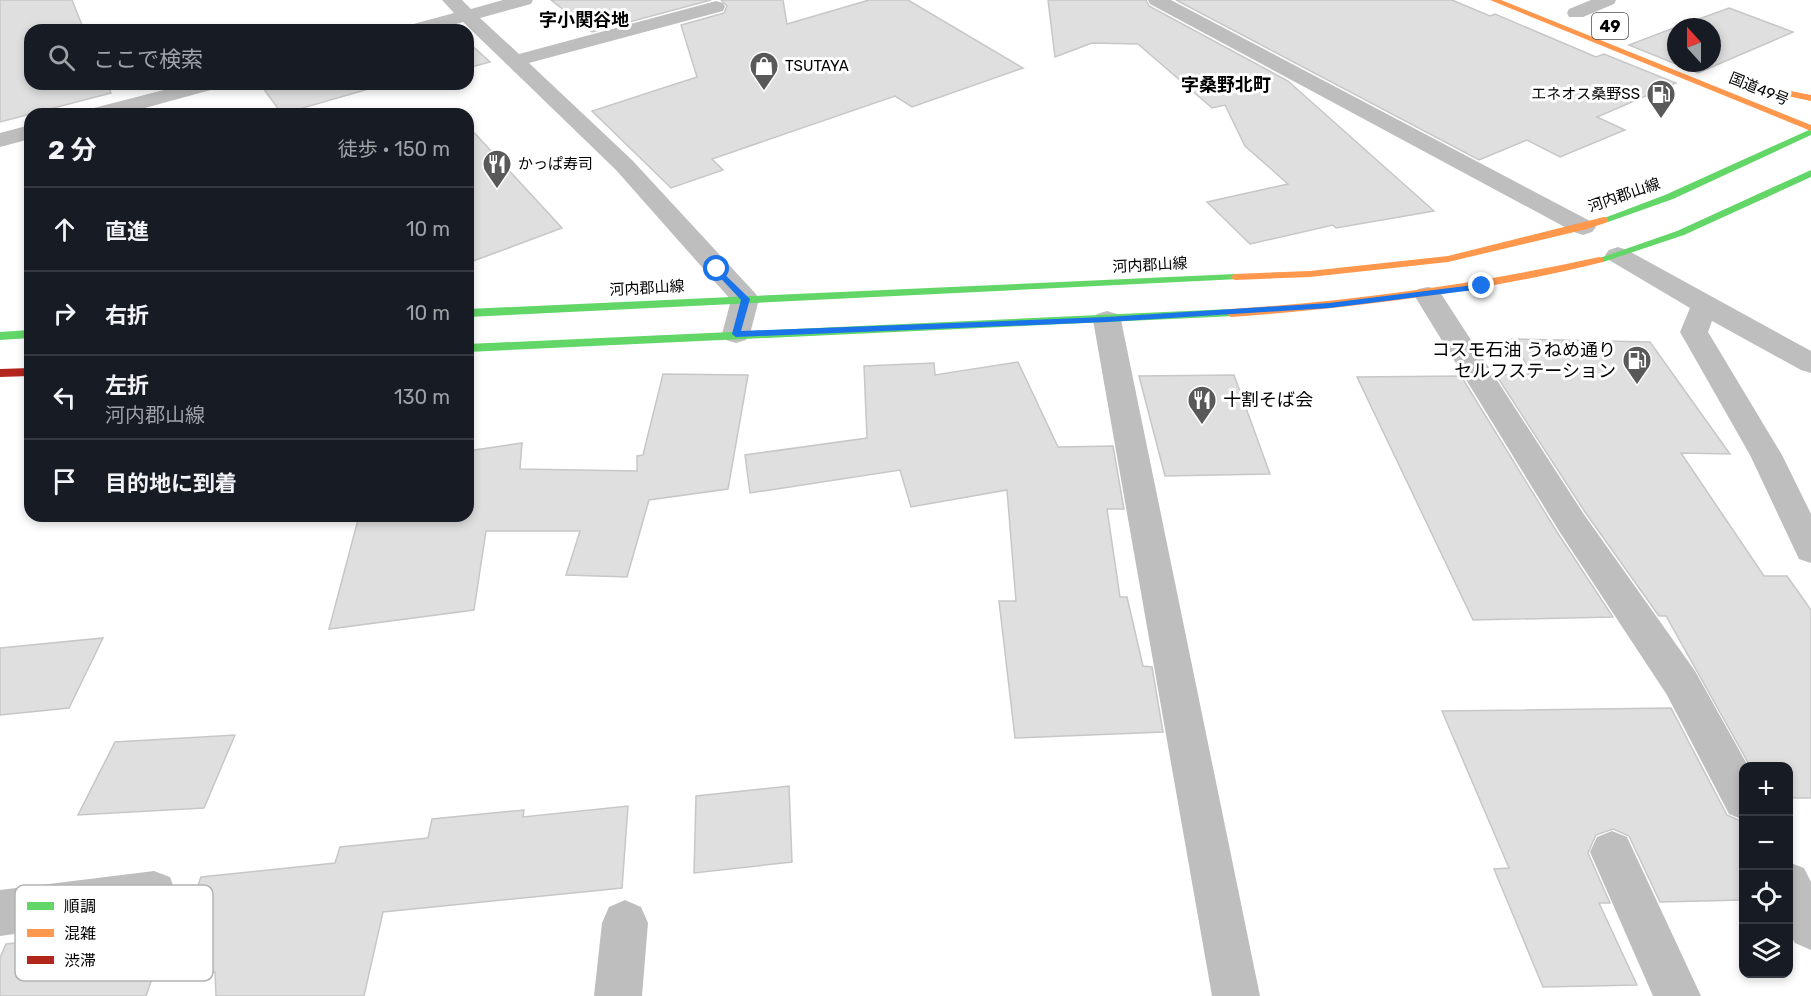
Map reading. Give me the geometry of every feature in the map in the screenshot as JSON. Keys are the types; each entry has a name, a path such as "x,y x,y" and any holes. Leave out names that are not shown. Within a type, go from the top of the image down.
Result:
{"main road":[{"name":"国道49号","path":"1494,0 1811,128"},
{"name":"49","path":"1571,10 1598,21"},
{"name":"国道49号","path":"1811,98 1771,89 1811,104"},
{"name":"河内郡山線","path":"474,313 1310,274 1448,259 1584,226 1669,197 1811,132"},
{"path":"474,348 736,334 1107,320 1329,306 1428,295 1482,286 1618,255 1708,222 1811,173"},
{"path":"0,336 24,334"},
{"path":"0,373 24,372"}],"street":[{"path":"425,24 458,8 524,0"},
{"path":"1157,0 1584,226"},
{"path":"1571,10 1607,0"},
{"path":"514,61 716,7"},
{"path":"458,8 624,165 746,299 736,334"},
{"path":"121,108 188,90"},
{"path":"0,140 24,134"},
{"path":"1618,255 1811,363"},
{"path":"1428,295 1571,522 1681,684 1739,793"},
{"path":"1706,306 1694,332 1766,454 1811,549"},
{"path":"1107,320 1236,996"},
{"path":"1612,852 1677,996"},
{"path":"0,913 15,911"},
{"path":"618,996 625,923"}],"building":[{"path":"0,0 72,0 82,24 24,24 24,90 110,90 111,93 54,108 24,108 24,116 0,122"},
{"path":"551,0 711,0 592,32"},
{"name":"TSUTAYA","path":"721,0 783,0 787,24 869,0 908,0 1023,68 912,107 895,96 712,159 723,170 671,188 592,111 697,77 681,25 724,13 727,6"},
{"path":"1048,0 1146,0 1149,6 1288,81 1434,211 1336,228 1333,225 1250,244 1207,202 1288,184 1245,146 1225,105 1212,108 1138,44 1092,43 1055,57"},
{"path":"1176,0 1452,0 1490,16 1495,14 1596,57 1604,54 1676,83 1597,117 1625,130 1560,157 1527,140 1479,160"},
{"path":"1729,8 1793,32 1721,63 1721,18 1702,18"},
{"path":"1667,30 1667,60 1629,45"},
{"path":"474,47 490,62 474,66"},
{"path":"264,90 365,90 303,108 278,108"},
{"name":"かっぱ寿司","path":"474,133 562,228 474,261"},
{"path":"1512,339 1650,342 1730,454 1681,453 1764,576 1787,576 1811,610 1811,798 1793,798 1793,762 1748,762 1666,616 1659,616 1585,512 1496,375 1532,374"},
{"path":"1018,362 1058,447 1113,446 1124,509 1107,509 1120,597 1127,597 1143,666 1152,667 1163,732 1015,738 999,601 1016,601 1007,490 911,507 900,470 750,493 745,455 867,438 864,366 934,363 935,375"},
{"path":"663,374 748,375 728,489 649,500 627,577 566,575 580,531 486,531 474,610 329,629 357,522 474,522 474,450 522,443 520,469 637,471 637,456 643,455"},
{"name":"十割そば会","path":"1234,375 1270,474 1165,476 1139,376"},
{"path":"1461,376 1557,532 1613,617 1473,620 1357,377"},
{"path":"103,638 69,708 0,715 0,648"},
{"path":"1671,708 1727,815 1739,820 1739,900 1660,902 1629,836 1613,829 1596,835 1588,853 1610,903 1599,903 1637,985 1543,987 1494,869 1509,868 1442,711"},
{"path":"235,735 204,808 78,815 115,742"},
{"path":"789,786 792,862 694,873 696,796"},
{"path":"628,806 622,888 383,912 364,996 216,996 215,972 213,972 213,885 198,885 201,877 335,863 340,847 428,838 432,819 524,810 523,817"},
{"path":"15,943 15,981 151,981 146,996 0,996 0,958 6,944"}],"traffic: fast":[{"path":"1604,220 1669,197 1811,132"},
{"path":"1599,260 1681,233 1811,173"},
{"path":"474,313 1235,277"},
{"path":"474,348 1231,313"},
{"path":"0,336 24,334"}],"traffic: slow":[{"path":"1494,0 1811,128"},
{"path":"1776,91 1811,98"},
{"path":"1235,277 1310,274 1448,259 1604,220"},
{"path":"1231,313 1324,306 1416,295 1508,280 1599,260"}],"traffic: jam":[{"path":"0,373 24,372"}],"place":[{"name":"TSUTAYA","path":"764,92"},
{"name":"エネオス桑野SS","path":"1661,120"},
{"name":"かっぱ寿司","path":"497,190"},
{"name":"コスモ石油 うねめ通り セルフステーション","path":"1637,386"},
{"name":"十割そば会","path":"1202,426"}],"district":[{"name":"字小関谷地","path":"584,20"},
{"name":"字桑野北町","path":"1226,85"}],"route":[{"path":"717,269 746,299 736,334 1107,320 1329,306 1428,295 1482,286"}]}
